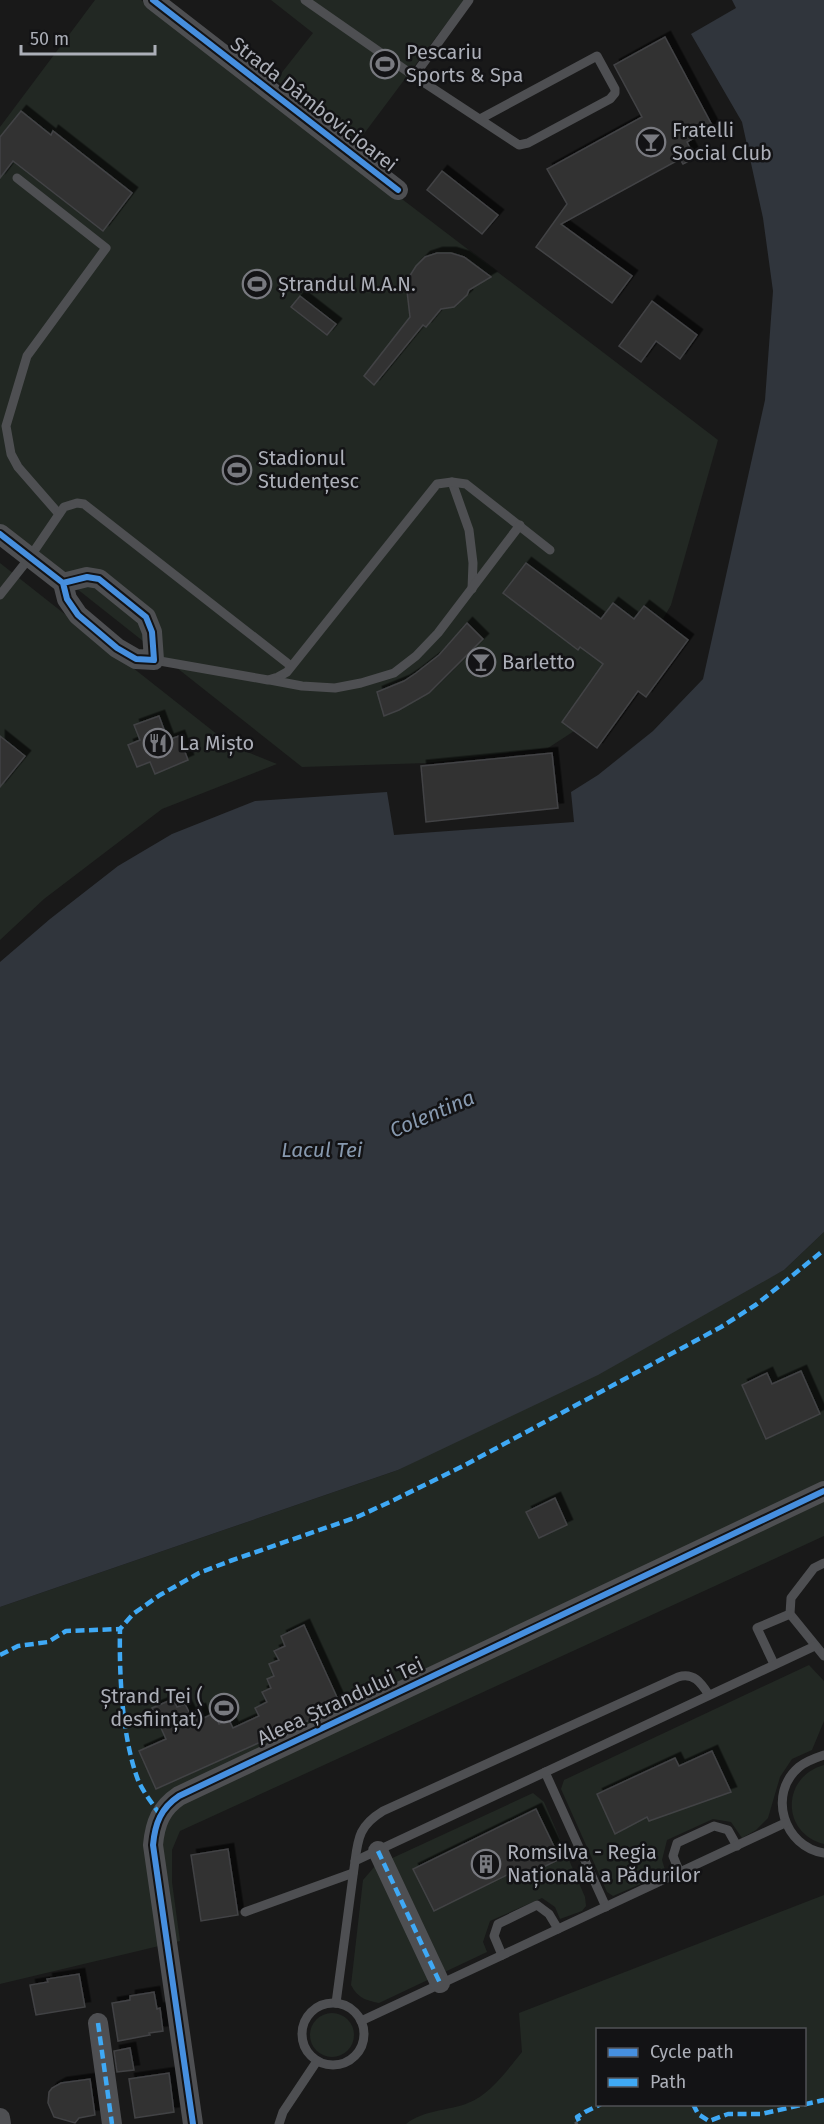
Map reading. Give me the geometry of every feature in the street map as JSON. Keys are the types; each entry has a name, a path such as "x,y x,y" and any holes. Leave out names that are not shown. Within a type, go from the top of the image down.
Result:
{"street":[{"name":"Strada Dâmbovicioarei","path":"153,0 398,190"},
{"path":"0,534 63,583 67,599 78,615 117,648 136,659 154,660 152,632 146,617 99,579 87,577 63,583"},
{"name":"Aleea Ștrandului Tei","path":"193,2124 153,1845 154,1830 168,1803 824,1491"},
{"path":"378,1851 440,1983"},
{"path":"98,2023 112,2124"},
{"path":"0,2118 1,2124"}],"lane":[{"path":"306,0 515,144 523,145 610,99 615,89 597,56 480,119"},
{"path":"414,76 469,0"},
{"path":"17,178 106,248 27,356 6,426 11,454 18,467 59,514"},
{"path":"452,482 469,530 473,563 472,589"},
{"path":"268,680 278,677 291,666 437,484 452,482 466,484 550,550"},
{"path":"0,595 30,557 64,507 70,504 84,504 291,666"},
{"path":"154,660 303,686 334,688 362,683 394,673 416,656 438,633 520,525"},
{"path":"824,1563 814,1568 791,1598 790,1614 824,1656"},
{"path":"774,1664 757,1628 790,1614"},
{"path":"355,1862 815,1646"},
{"path":"336,2003 358,1837 365,1824 382,1811 678,1677 692,1676 699,1680 709,1695"},
{"path":"824,1755 810,1760 788,1779 783,1794 782,1809 785,1823 794,1837 806,1847 824,1853"},
{"path":"545,1772 606,1907"},
{"path":"361,2021 785,1823"},
{"path":"680,1873 673,1856 677,1844 686,1839 714,1826 728,1830 737,1846"},
{"path":"245,1912 354,1873"},
{"path":"502,1955 494,1936 498,1924 537,1905 549,1914 558,1929"},
{"path":"336,2003 346,2006 355,2012 361,2021 364,2031 363,2040 354,2058 336,2065 326,2065 309,2055 302,2038 305,2020 318,2007 336,2003"},
{"path":"279,2124 283,2112 317,2061"}],"path":[{"path":"575,2124 579,2121"}],"shaded area":[{"name":"Ștrandul M.A.N.","path":"95,0 141,0 718,440 671,605 647,647 588,722 548,748 427,763 302,767 0,528 0,127"},
{"path":"271,0 464,0 357,143 276,80 313,33"},
{"path":"0,563 232,746 277,764 162,809 44,899 0,940"},
{"name":"Ștrand Tei ( desființat)","path":"824,1232 824,1536 180,1831 172,1850 172,1882 180,1941 0,1984 0,1607 398,1470 784,1270"},
{"path":"809,1665 824,1681 824,1721 812,1750 792,1759 780,1777 768,1818 756,1830 742,1838 731,1822 713,1819 667,1840 662,1860 666,1873 613,1896 607,1892 561,1789 564,1780"},
{"path":"824,1765 824,1844 810,1838 800,1829 794,1817 792,1805 794,1792 800,1781 810,1771"},
{"path":"533,1793 544,1802 585,1897 586,1906 582,1911 560,1919 555,1907 542,1898 490,1921 483,1942 487,1952 379,2003 359,1996 351,1985 363,1880 375,1866"},
{"path":"824,1895 824,2124 406,2124 428,2113 460,2106 476,2099 491,2088 522,2052 519,2013"},
{"path":"332,2013 348,2019 354,2035 348,2051 332,2057 316,2051 310,2035 316,2019"}],"water":[{"name":"Lacul Tei","path":"732,0 824,0 824,1232 784,1270 598,1375 398,1470 0,1607 0,962 50,919 118,866 172,834 255,801 387,792 394,835 574,822 571,792 598,775 653,731 703,679 765,400 773,291 763,218 742,122 691,34 736,8"}],"building":[{"path":"665,37 713,127 687,142 695,158 683,164 680,159 561,224 632,276 612,303 536,247 567,204 547,169 642,117 614,65"},
{"path":"21,111 51,135 53,131 132,193 103,231 13,161 0,178 0,137"},
{"path":"442,171 498,215 482,234 427,190"},
{"path":"437,253 451,253 464,257 491,277 469,290 467,295 454,307 441,309 426,327 423,325 374,385 364,376 410,317 407,291 409,277 425,257"},
{"path":"300,296 336,324 327,335 291,307"},
{"path":"652,301 697,335 680,359 656,341 641,362 619,346"},
{"path":"526,563 601,619 613,603 634,619 644,606 688,640 646,697 638,691 597,748 562,722 603,664 580,647 578,650 503,593"},
{"path":"467,623 483,639 429,693 384,716 377,692 404,681 416,673 439,655"},
{"name":"La Mișto","path":"159,716 168,740 179,736 188,760 155,774 150,762 137,767 128,745 140,740 134,725"},
{"path":"0,736 25,756 0,787"},
{"path":"552,753 558,808 426,822 421,766"},
{"path":"801,1371 820,1414 766,1439 742,1385 767,1373 772,1384"},
{"path":"555,1498 567,1525 539,1538 526,1512"},
{"path":"304,1625 341,1706 156,1789 139,1751 166,1739 152,1708 173,1699 177,1707 185,1704 190,1714 200,1709 204,1718 214,1713 219,1724 229,1720 233,1728 259,1716 255,1708 267,1702 262,1692 271,1688 267,1679 274,1676 269,1664 279,1660 274,1651 285,1646 281,1636"},
{"path":"712,1751 731,1792 649,1821 647,1817 615,1834 597,1794 675,1758 679,1766"},
{"name":"Romsilva - Regia Națională a Pădurilor","path":"536,1809 560,1859 517,1880 513,1872 434,1911 413,1869"},
{"path":"228,1849 238,1915 201,1921 191,1855"},
{"path":"79,1974 85,2007 36,2015 30,1985 48,1982 47,1979"},
{"path":"154,1992 157,2009 160,2008 163,2031 118,2041 112,2003 130,2000 130,1996"},
{"path":"130,2048 134,2070 117,2072 114,2051"},
{"path":"169,2073 174,2112 135,2118 129,2079"},
{"path":"90,2079 95,2115 79,2118 75,2123 54,2117 48,2103 49,2092 52,2088 61,2083"}],"marked path":[{"path":"160,1815 138,1780 125,1725 120,1666 120,1629 133,1614 160,1595 199,1573 357,1517 465,1465 721,1327 757,1304 824,1250"},
{"path":"0,1655 18,1646 48,1642 66,1631 120,1629"},
{"path":"378,1851 440,1983"},
{"path":"98,2023 112,2124"},
{"path":"806,2104 824,2100"},
{"path":"579,2121 577,2117 597,2106"},
{"path":"694,2106 698,2114 709,2121 728,2114 761,2114 797,2106"}],"cycle path":[{"path":"153,0 398,190"},
{"path":"0,534 63,583 67,599 78,615 117,648 136,659 154,660 152,632 146,617 99,579 87,577 63,583"},
{"path":"193,2124 153,1845 157,1823 163,1811 179,1796 824,1491"}],"place":[{"name":"Pescariu Sports & Spa","path":"385,64"},
{"name":"Fratelli Social Club","path":"651,142"},
{"name":"Ștrandul M.A.N.","path":"257,284"},
{"name":"Stadionul Studențesc","path":"237,470"},
{"name":"Barletto","path":"481,662"},
{"name":"La Mișto","path":"158,743"},
{"name":"Ștrand Tei ( desființat)","path":"224,1708"},
{"name":"Romsilva - Regia Națională a Pădurilor","path":"486,1864"}],"water label":[{"name":"Colentina","path":"432,1114"}]}
